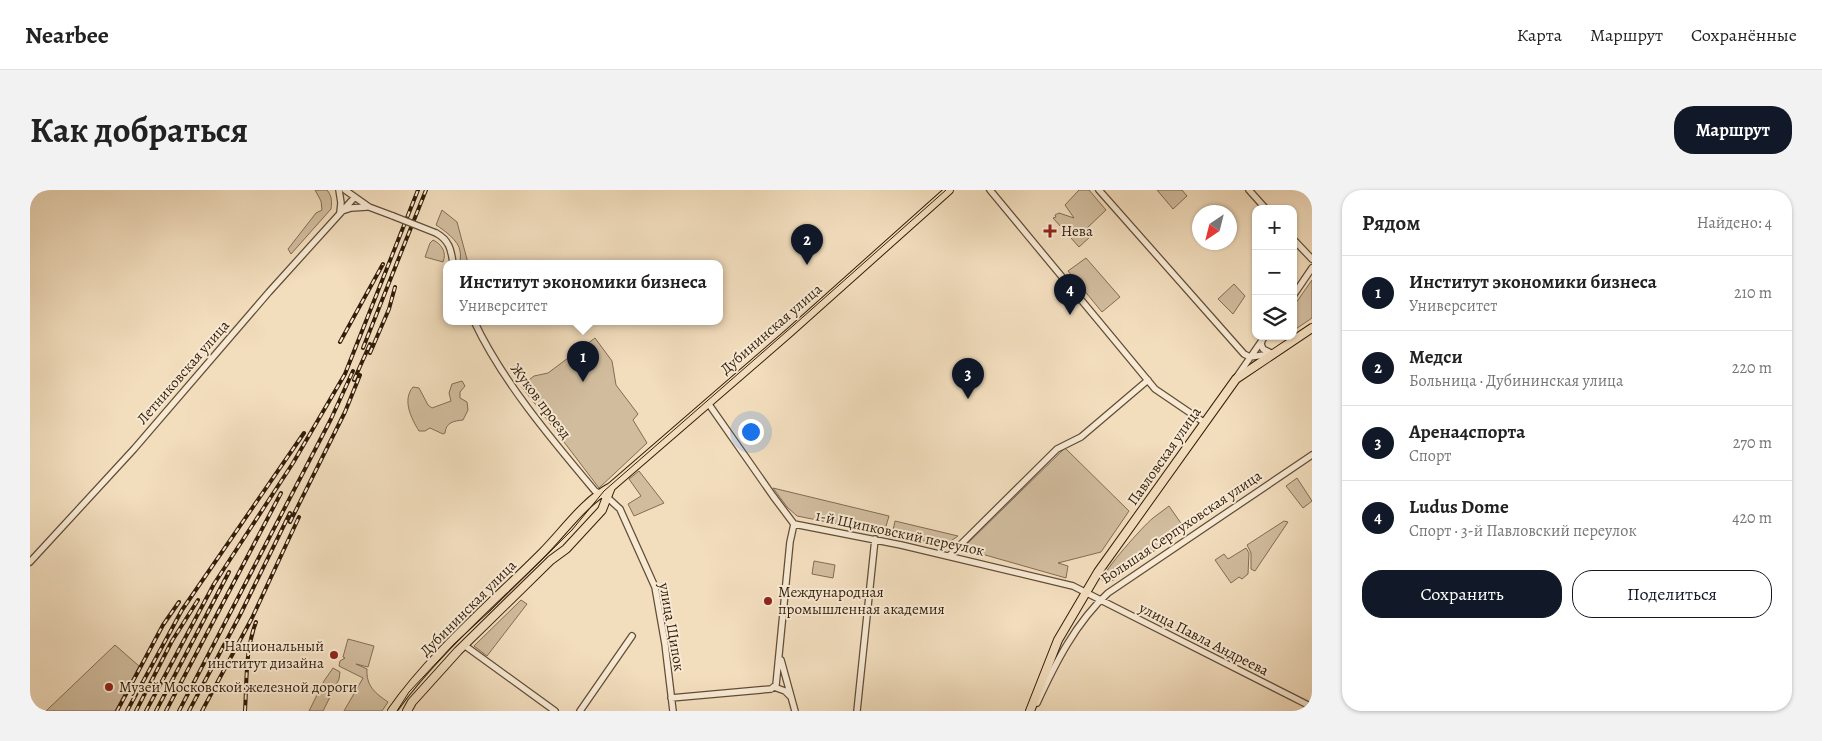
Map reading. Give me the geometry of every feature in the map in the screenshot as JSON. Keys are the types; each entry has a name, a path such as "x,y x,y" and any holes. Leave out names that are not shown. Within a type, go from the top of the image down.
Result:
{"main road":[{"name":"Дубининская улица","path":"392,711 408,690 456,638 546,550 597,492 611,487 789,333 949,190"},
{"path":"1236,378 1312,328"},
{"name":"Павловская улица","path":"1086,592 1099,570 1236,378"},
{"name":"Дубининская улица","path":"407,711 419,694 464,645 551,560 566,549 602,510 611,487"},
{"name":"Большая Серпуховская улица","path":"1032,711 1058,640 1086,592"}],"street":[{"path":"339,190 340,212 351,208 369,207"},
{"path":"345,190 369,207 443,237 450,245 452,260"},
{"path":"990,190 1155,389 1205,422"},
{"path":"1099,190 1244,354 1250,357 1273,354"},
{"path":"1249,190 1262,205"},
{"name":"Летниковская улица","path":"30,562 176,401 269,292 354,198"},
{"path":"1297,243 1312,259"},
{"path":"1294,295 1312,268"},
{"name":"Жуков проезд","path":"476,325 485,344 536,418 597,492"},
{"path":"1262,340 1262,348 1273,354"},
{"name":"Павловская улица","path":"1236,378 1262,340"},
{"path":"949,556 1057,448 1081,437 1148,380"},
{"path":"708,403 772,496 794,524"},
{"name":"Большая Серпуховская улица","path":"1032,711 1067,644 1087,615 1101,600 1127,580 1312,455"},
{"path":"597,492 608,498"},
{"name":"улица Щипок","path":"608,498 620,509 655,587 665,644 673,711"},
{"name":"1-й Щипковский переулок","path":"774,687 780,655 790,545 794,524 875,539 949,556 1071,586 1086,592"},
{"path":"857,711 875,539"},
{"name":"улица Павла Андреева","path":"1086,592 1312,707"},
{"path":"580,711 632,636"},
{"path":"464,645 555,711"},
{"path":"780,655 795,711"},
{"path":"671,698 771,689 774,687 785,691 791,697"}],"shaded area":[{"path":"315,190 327,190 331,199 331,209 291,254 288,249 316,213 322,210 321,201"},
{"path":"1079,190 1089,190 1106,210 1086,229 1091,236 1079,247 1053,218 1059,213 1074,218 1065,205"},
{"path":"1157,190 1182,190 1187,196 1173,209"},
{"path":"442,210 457,222 467,260 460,260 457,243 436,225"},
{"path":"433,240 443,249 443,262 425,257"},
{"path":"1086,258 1120,297 1102,312 1068,271"},
{"path":"1312,280 1312,318 1297,328 1297,301"},
{"path":"1234,284 1245,296 1233,314 1218,299"},
{"path":"595,338 612,361 616,385 638,414 633,420 647,443 599,488 545,417 550,412 544,406 539,409 521,386 534,376 548,373"},
{"path":"462,381 465,386 460,392 460,398 467,402 468,410 463,420 449,424 443,434 430,428 425,431 419,431 411,415 408,403 413,387 419,388 428,405 432,408 451,401 449,393 452,384"},
{"path":"1065,448 1129,511 1101,552 1058,563 1068,566 1066,578 964,549 965,546"},
{"path":"639,471 664,503 634,516 628,504 641,496 629,479"},
{"path":"1297,478 1312,501 1303,508 1286,486"},
{"path":"773,488 889,516 884,533 797,516 787,507"},
{"path":"1169,506 1185,529 1109,583 1102,580 1109,568 1133,539 1153,518"},
{"path":"895,521 958,536 945,545 892,535"},
{"path":"1284,521 1288,522 1255,571 1251,569 1251,553 1247,545"},
{"path":"1246,548 1249,553 1248,574 1242,579 1239,577 1231,583 1215,560 1224,554 1228,559"},
{"path":"814,561 835,565 833,578 812,574"},
{"path":"521,600 527,604 487,656 474,646"},
{"path":"348,639 374,646 368,667 356,664 367,669 370,685 388,702 382,711 344,711 363,678 339,666 340,661 345,658 343,657"},
{"path":"115,645 139,666 115,711 46,711"},
{"path":"333,668 340,672 339,679 323,711 309,711 324,681"}],"tram line":[{"path":"397,711 409,692 454,644 572,530 604,491 946,190"}],"railway":[{"path":"146,711 214,584 293,463 345,374 418,190"},
{"path":"363,348 426,190"},
{"path":"340,342 383,264"},
{"path":"370,353 389,309 395,287"},
{"path":"354,380 370,344"},
{"path":"179,711 331,419 353,371"},
{"path":"290,522 345,412 360,375"},
{"path":"127,711 182,610 304,433"},
{"path":"166,711 281,493"},
{"path":"189,711 240,615 290,513"},
{"path":"202,711 252,618 299,517"},
{"path":"156,711 229,572"},
{"path":"136,711 172,641 198,600"},
{"path":"117,711 163,625 179,602"},
{"path":"245,711 248,655 256,622"}],"place":[{"name":"Нева","path":"1050,231"},
{"name":"Медси","path":"807,265"},
{"name":"Ludus Dome","path":"1070,315"},
{"name":"Институт экономики бизнеса","path":"583,382"},
{"name":"Арена4спорта","path":"968,399"},
{"name":"Международная промышленная академия","path":"768,601"},
{"name":"Национальный институт дизайна","path":"334,655"},
{"name":"Музей Московской железной дороги","path":"109,687"}]}
